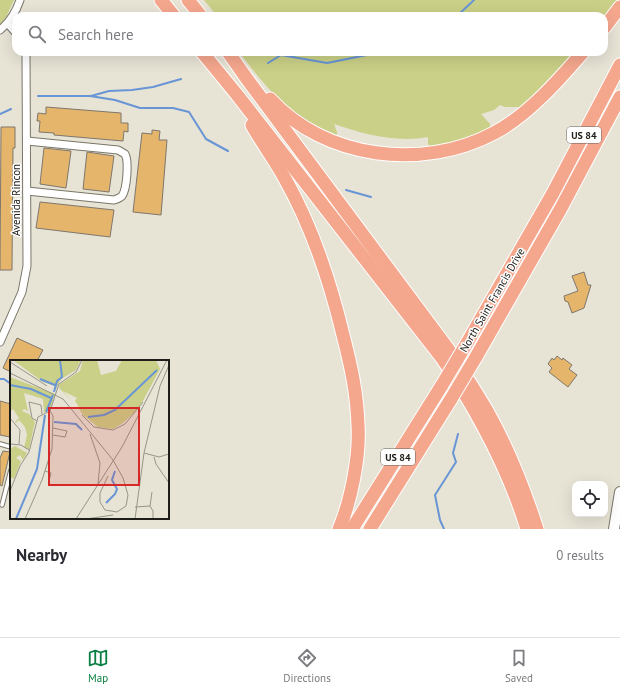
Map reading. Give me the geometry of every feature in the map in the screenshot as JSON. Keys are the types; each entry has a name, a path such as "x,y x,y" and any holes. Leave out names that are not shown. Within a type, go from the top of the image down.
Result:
{"highway":[{"path":"161,0 171,12"},
{"path":"188,0 198,12"},
{"path":"608,23 620,7"},
{"path":"205,56 442,358 487,430 511,484 527,529"},
{"path":"231,56 448,349 472,386 499,434 517,474 537,529"},
{"path":"232,56 281,110 310,130 331,140 360,150 401,155 426,154 454,149 494,133 510,123 526,110 562,76 580,56"},
{"name":"North Saint Francis Drive","path":"352,529 467,343 553,193 620,64"},
{"path":"221,76 284,176 299,206 318,251 339,317 354,380 358,427 354,477 339,529"},
{"name":"North Saint Francis Drive","path":"370,529 476,357 560,210 620,97"},
{"path":"379,529 388,514 405,473"}],"street":[{"path":"15,12 20,0"},
{"path":"0,30 8,24 12,17"},
{"path":"8,24 12,28"},
{"name":"Avenida Rincon","path":"0,342 19,299 26,276 28,253 26,56"},
{"path":"27,141 118,150 125,154 128,164 124,193 121,198 114,200 27,191"},
{"path":"614,529 620,492"}],"lane":[{"path":"0,444 10,447"},
{"path":"2,505 10,474"}],"green space":[{"path":"0,0 14,0 6,17 0,24"},
{"path":"204,0 619,0 608,14 608,12 214,12"},
{"path":"242,56 573,56 544,87 521,107 505,107 500,105 494,110 481,114 490,124 490,129 470,138 431,147 428,144 428,137 416,139 392,138 368,134 334,124 337,135 321,129 307,122 281,102 259,78"}],"building":[{"path":"46,107 121,113 121,123 128,123 128,132 124,131 123,141 54,135 54,133 39,132 40,121 37,121 38,113 46,114"},
{"path":"1,127 15,127 15,148 13,148 12,270 0,270"},
{"path":"152,130 160,131 159,140 167,140 161,215 133,212 142,133 152,134"},
{"path":"44,148 71,151 66,188 40,184"},
{"path":"87,152 114,156 109,192 83,189"},
{"path":"40,202 114,210 110,237 36,228"},
{"path":"584,272 588,285 591,285 584,308 572,313 568,302 565,301 564,296 578,291 572,276"},
{"path":"17,338 43,350 38,360 10,360 10,372 3,368"},
{"path":"557,356 562,360 563,358 572,365 569,369 577,375 568,387 549,372 552,368 548,364 552,358 554,360"},
{"path":"0,401 10,404 10,437 0,435"},
{"path":"3,451 10,452 2,486 0,485 0,458"}],"waterway":[{"path":"461,12 474,0"},
{"path":"268,63 279,56"},
{"path":"287,56 327,63 362,56"},
{"path":"91,96 109,91 153,87 181,79"},
{"path":"38,96 90,96 115,100 140,108 173,108 189,112 206,139 228,151"},
{"path":"0,114 11,109"},
{"path":"346,190 371,197"},
{"path":"0,379 4,379 10,383"},
{"path":"444,529 440,520 435,495 456,462 453,453 458,434"}]}
